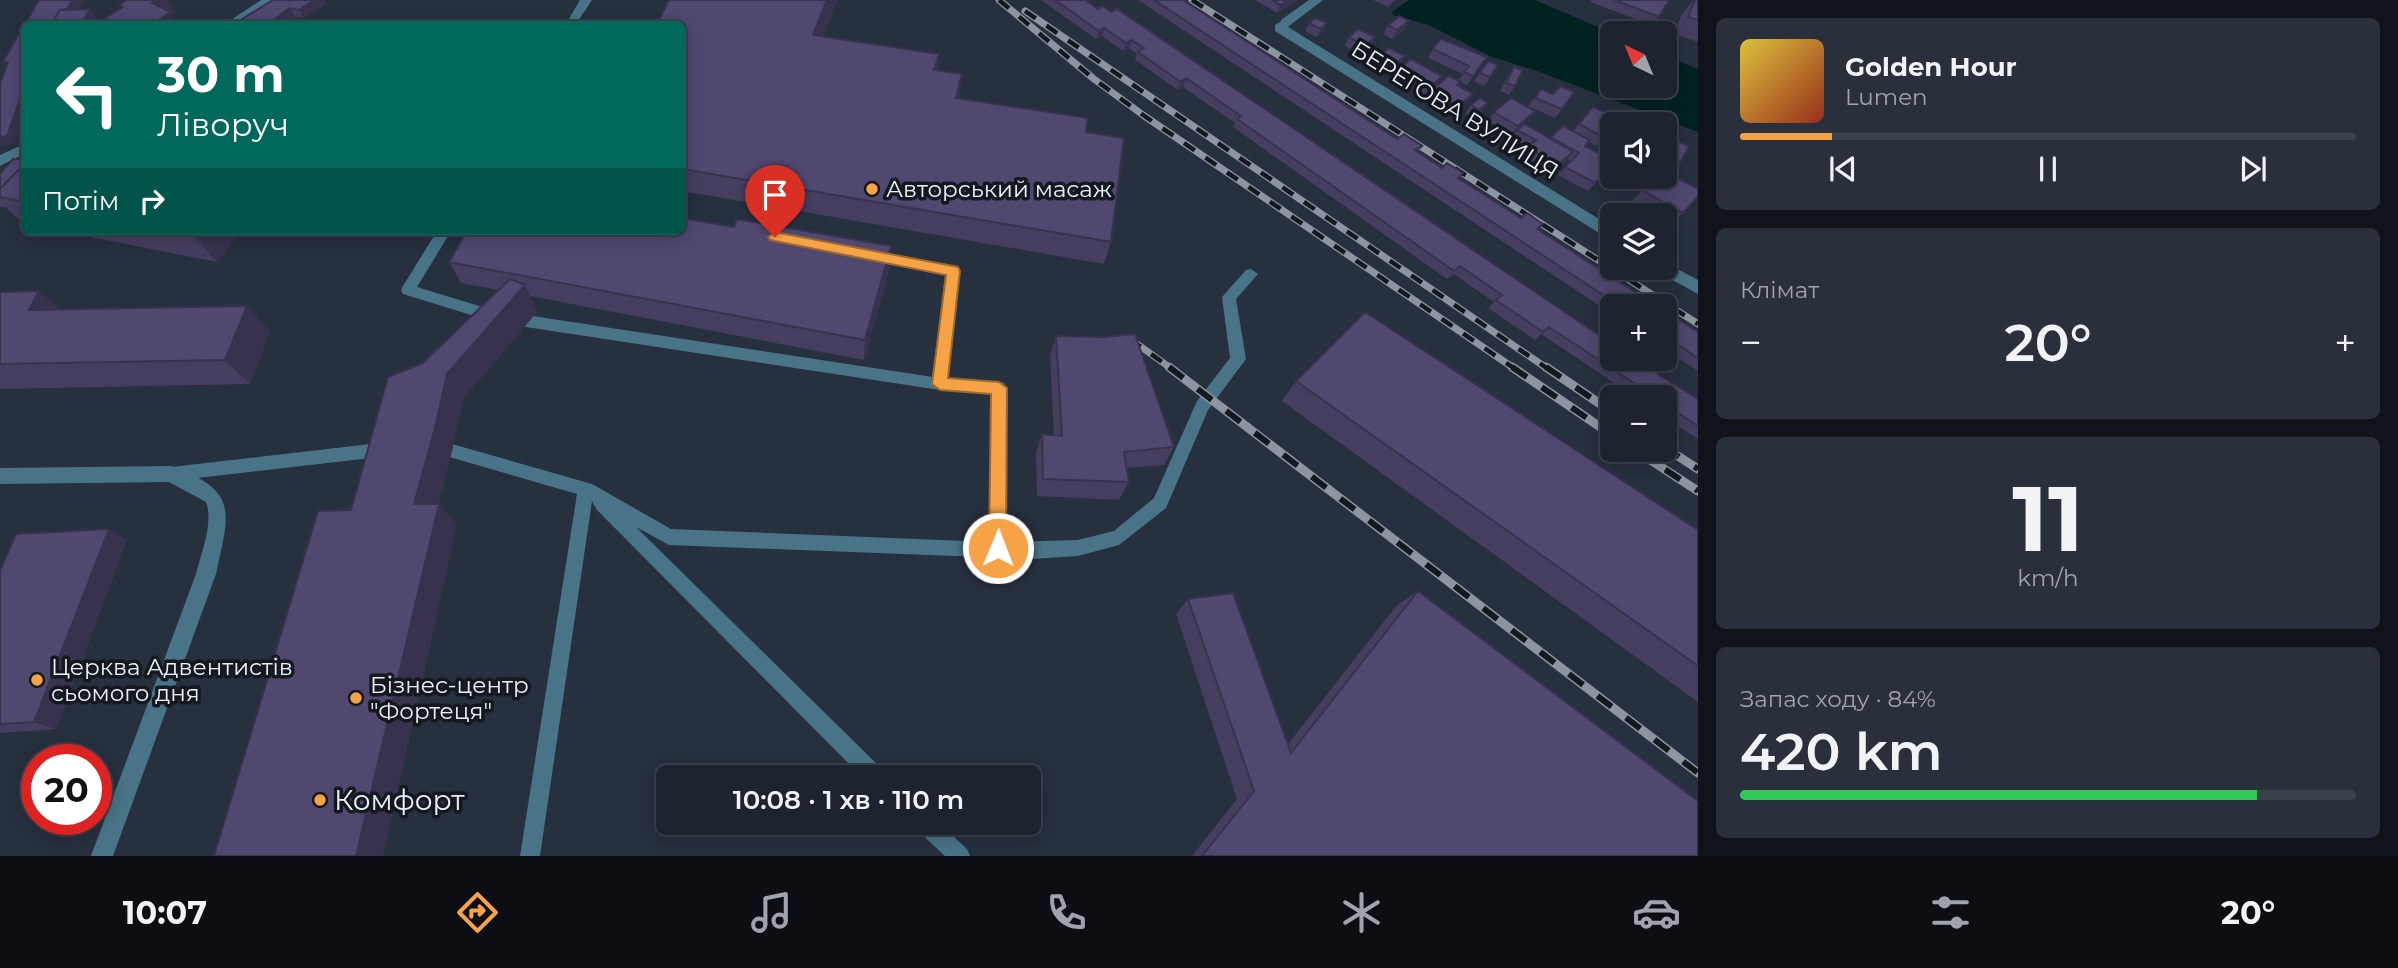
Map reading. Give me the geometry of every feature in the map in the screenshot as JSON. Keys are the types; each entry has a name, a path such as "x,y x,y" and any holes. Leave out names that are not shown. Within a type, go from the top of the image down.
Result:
{"street":[{"name":"БЕРЕГОВА ВУЛИЦЯ","path":"1285,23 1280,28 1600,228"},
{"path":"1677,276 1698,288"},
{"path":"0,476 171,474 212,496 217,506 216,530 197,598 102,856"}],"lane":[{"path":"235,21 269,0"},
{"path":"573,21 586,0"},
{"path":"1285,23 1317,0"},
{"path":"0,161 21,150"},
{"path":"442,235 408,290 509,321"},
{"path":"858,253 953,271 940,384"},
{"path":"452,452 586,489 669,537 1032,551 1077,548 1118,537 1160,503 1202,406 1238,359 1228,297 1251,274"},
{"path":"526,321 940,384 999,388 998,548"},
{"path":"171,474 394,449"},
{"path":"586,489 864,765"},
{"path":"530,856 586,489"},
{"path":"937,835 960,856"}],"shaded area":[{"path":"1409,0 1535,0 1600,28 1600,95 1492,57 1429,25 1393,15 1392,12"},
{"path":"1677,60 1698,69 1698,132 1677,124 1677,112 1645,112 1608,98 1677,98"}],"building":[{"path":"39,0 72,0 67,9 60,10 53,21 27,21"},
{"path":"127,0 157,0 152,3 171,12 156,21 110,21 105,18 123,7 119,5"},
{"path":"273,0 314,0 299,10 290,8 272,21 239,21"},
{"path":"669,0 827,0 813,35 939,54 934,70 962,74 956,98 1088,118 1086,132 1124,138 1111,242 686,170 686,21 658,21"},
{"path":"1055,0 1085,0 1098,9 1103,6 1111,12 1117,9 1600,336 1600,361 1549,327 1543,332 1496,300 1502,295 1460,266 1454,271 1237,119 1241,116 1186,78 1181,82 1138,52 1144,48 1131,40 1126,43 1104,28 1099,31"},
{"path":"1154,0 1183,0 1397,139 1404,134 1422,146 1415,150 1442,168 1447,163 1463,173 1458,178 1521,218 1527,213 1543,224 1537,229 1600,269 1600,280 1616,280 1638,294 1602,294"},
{"path":"1273,0 1288,0 1280,5"},
{"path":"1614,0 1669,0 1659,17"},
{"path":"1695,0 1698,0 1698,20 1688,17"},
{"path":"90,9 83,21 53,21 60,10"},
{"path":"1400,16 1409,21 1397,30 1388,25"},
{"path":"1315,18 1327,23 1321,29 1309,23"},
{"path":"1358,29 1375,37 1365,46 1349,37"},
{"path":"21,30 21,96 7,136 0,137 0,84 8,62 3,62"},
{"path":"1441,39 1487,57 1473,76 1464,72 1469,66 1433,49"},
{"path":"1389,48 1405,56 1394,65 1378,56"},
{"path":"1411,59 1442,76 1430,87 1398,70"},
{"path":"1488,61 1498,65 1490,77 1480,73"},
{"path":"1514,67 1523,70 1515,86 1506,83"},
{"path":"1449,76 1461,82 1457,85 1473,94 1457,107 1442,98 1447,95 1434,88"},
{"path":"1560,86 1574,92 1562,109 1535,98 1541,89 1553,94"},
{"path":"1480,98 1488,103 1479,110 1471,105"},
{"path":"1511,98 1535,111 1518,126 1494,112"},
{"path":"1593,107 1603,112 1600,112 1600,135 1579,124"},
{"path":"1525,124 1573,152 1557,165 1527,147 1536,140 1517,130"},
{"path":"1563,126 1590,140 1585,146 1600,154 1600,178 1595,183 1565,167 1579,153 1551,137"},
{"path":"1677,141 1689,146 1681,161 1677,159"},
{"path":"13,159 21,160 21,167 0,189 0,174"},
{"path":"21,167 21,201 0,197 0,189"},
{"path":"1677,178 1698,189 1698,196 1683,213 1677,210 1677,203 1665,203 1642,190 1677,189"},
{"path":"686,219 734,227 737,219 891,246 865,340 449,262 465,235 686,235"},
{"name":"Бізнес-центр \"Фортеця\"","path":"510,279 525,285 447,374 414,504 439,504 356,856 214,856 318,511 351,510 388,377 423,363"},
{"path":"39,291 29,310 247,306 225,360 0,364 0,292"},
{"path":"1365,312 1698,530 1698,666 1296,381"},
{"path":"1677,319 1698,332 1698,358 1677,344"},
{"path":"1135,334 1174,447 1124,452 1129,482 1043,479 1042,434 1062,436 1056,336 1104,337"},
{"path":"1616,371 1652,371 1675,385 1637,385"},
{"path":"1677,386 1698,399 1698,426 1677,412"},
{"name":"Церква Адвентистів сьомого дня","path":"109,529 34,722 0,724 0,571 16,534"},
{"path":"1418,591 1698,801 1698,856 1202,856 1254,791 1188,599 1233,593 1291,753"}],"railway":[{"path":"999,0 1094,79 1143,115 1515,369"},
{"path":"1192,0 1698,324"},
{"path":"1025,11 1548,369"},
{"path":"1130,339 1172,369"},
{"path":"1169,367 1698,773"},
{"path":"1512,367 1600,427"},
{"path":"1546,367 1600,404"},
{"path":"1677,455 1698,469"},
{"path":"1653,462 1698,491"}],"place":[{"name":"Авторський масаж","path":"872,189"},
{"name":"Церква Адвентистів сьомого дня","path":"37,680"},
{"name":"Бізнес-центр \"Фортеця\"","path":"356,698"},
{"name":"Комфорт","path":"320,800"}],"route":[{"path":"775,237 953,271 940,384 999,388 998,548"}]}
